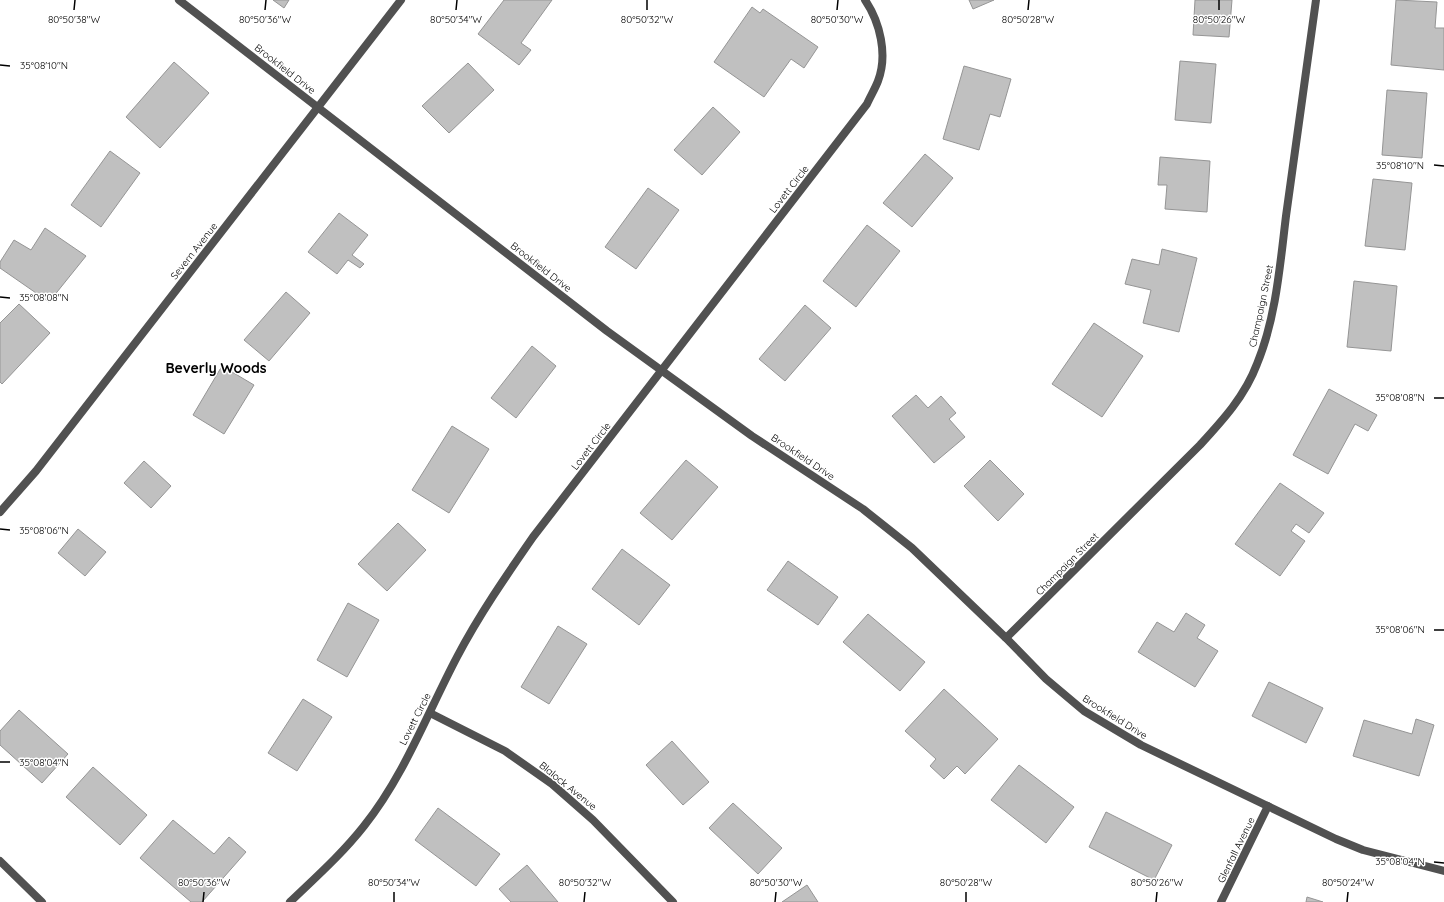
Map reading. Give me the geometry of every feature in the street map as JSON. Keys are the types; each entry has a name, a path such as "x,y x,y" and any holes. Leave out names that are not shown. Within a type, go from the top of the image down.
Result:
{"street":[{"name":"Brookfield Drive","path":"179,0 601,326 752,436 863,510 912,548 1006,638 1046,680 1084,711 1141,745 1336,839 1363,850 1444,871"},
{"name":"Severn Avenue","path":"0,512 36,471 401,0"},
{"name":"Lovett Circle","path":"290,902 327,867 364,826 394,783 457,657 496,590 533,537 867,104 878,81 881,69 882,47 877,22 865,0"},
{"name":"Champaign Street","path":"1006,638 1200,445 1231,411 1243,393 1257,364 1265,341 1276,291 1316,0"},
{"name":"Blalock Avenue","path":"430,713 505,751 552,784 594,820 673,902"},
{"name":"Glenfall Avenue","path":"1221,902 1268,806"},
{"path":"0,861 42,902"}],"building":[{"path":"273,0 289,0 284,8"},
{"path":"504,0 552,0 521,43 531,50 519,65 478,34"},
{"path":"969,0 994,0 973,9"},
{"path":"1195,0 1232,0 1229,37 1193,35"},
{"path":"1396,0 1437,2 1435,28 1444,28 1444,70 1391,65"},
{"path":"752,7 760,13 763,9 818,47 804,68 791,59 764,97 714,62"},
{"path":"1180,61 1216,64 1211,123 1175,120"},
{"path":"174,62 209,93 160,148 126,117"},
{"path":"468,63 494,90 449,133 422,106"},
{"path":"964,66 1011,79 1000,117 990,114 979,150 943,139"},
{"path":"1387,90 1427,93 1422,158 1382,155"},
{"path":"713,107 740,132 702,175 674,150"},
{"path":"110,151 140,173 101,227 71,205"},
{"path":"925,154 953,178 912,227 883,203"},
{"path":"1160,157 1210,161 1207,212 1165,209 1167,185 1158,185"},
{"path":"1373,179 1412,183 1405,250 1365,246"},
{"path":"648,188 679,210 636,269 605,247"},
{"path":"339,213 368,235 352,255 364,264 360,268 348,260 337,274 308,252"},
{"path":"867,225 900,251 856,307 823,281"},
{"path":"45,228 86,256 49,302 0,268 0,262 14,240 31,250"},
{"path":"1162,249 1197,258 1179,332 1143,323 1151,290 1125,284 1132,259 1159,265"},
{"path":"1354,281 1397,286 1391,351 1347,347"},
{"path":"286,292 310,313 269,361 244,340"},
{"path":"19,304 50,333 2,384 0,382 0,323"},
{"path":"805,305 831,328 785,381 759,359"},
{"path":"1094,323 1143,356 1102,417 1052,384"},
{"path":"532,346 556,366 516,418 491,398"},
{"path":"222,366 254,385 224,434 193,415"},
{"path":"1329,389 1377,415 1368,431 1355,424 1328,474 1293,455"},
{"path":"916,395 928,408 941,396 956,413 949,419 965,437 934,463 892,416"},
{"path":"452,426 489,449 449,513 412,490"},
{"path":"686,460 718,487 672,540 640,513"},
{"path":"990,460 1024,494 998,521 964,486"},
{"path":"144,461 171,486 151,508 124,483"},
{"path":"1280,483 1324,513 1309,533 1296,524 1291,531 1305,541 1280,576 1235,544"},
{"path":"398,523 426,550 387,591 358,564"},
{"path":"78,529 106,552 85,576 58,553"},
{"path":"622,549 670,585 639,625 592,589"},
{"path":"788,561 838,597 818,625 767,590"},
{"path":"348,603 379,620 347,677 317,660"},
{"path":"1186,613 1205,625 1197,638 1218,651 1195,687 1138,652 1157,622 1174,632"},
{"path":"868,614 925,662 900,691 843,642"},
{"path":"558,626 587,644 549,704 521,687"},
{"path":"1269,682 1323,708 1306,743 1252,716"},
{"path":"944,689 998,739 965,774 957,766 944,779 930,766 936,759 905,731"},
{"path":"303,699 332,717 297,771 268,753"},
{"path":"19,710 68,754 42,783 0,745 0,731"},
{"path":"1416,719 1434,725 1419,776 1353,756 1364,720 1412,734"},
{"path":"672,741 709,782 683,805 646,765"},
{"path":"1019,765 1074,807 1046,843 991,800"},
{"path":"93,767 147,815 120,845 66,797"},
{"path":"733,803 782,848 758,874 709,828"},
{"path":"438,808 500,854 476,886 415,840"},
{"path":"1106,812 1172,845 1154,880 1089,847"},
{"path":"173,820 214,854 229,837 246,852 202,902 191,902 140,858"},
{"path":"527,865 558,902 511,902 499,889"},
{"path":"807,885 818,902 782,902"},
{"path":"1307,897 1323,902 1306,902"}],"district":[{"name":"Beverly Woods","path":"216,368"}]}
